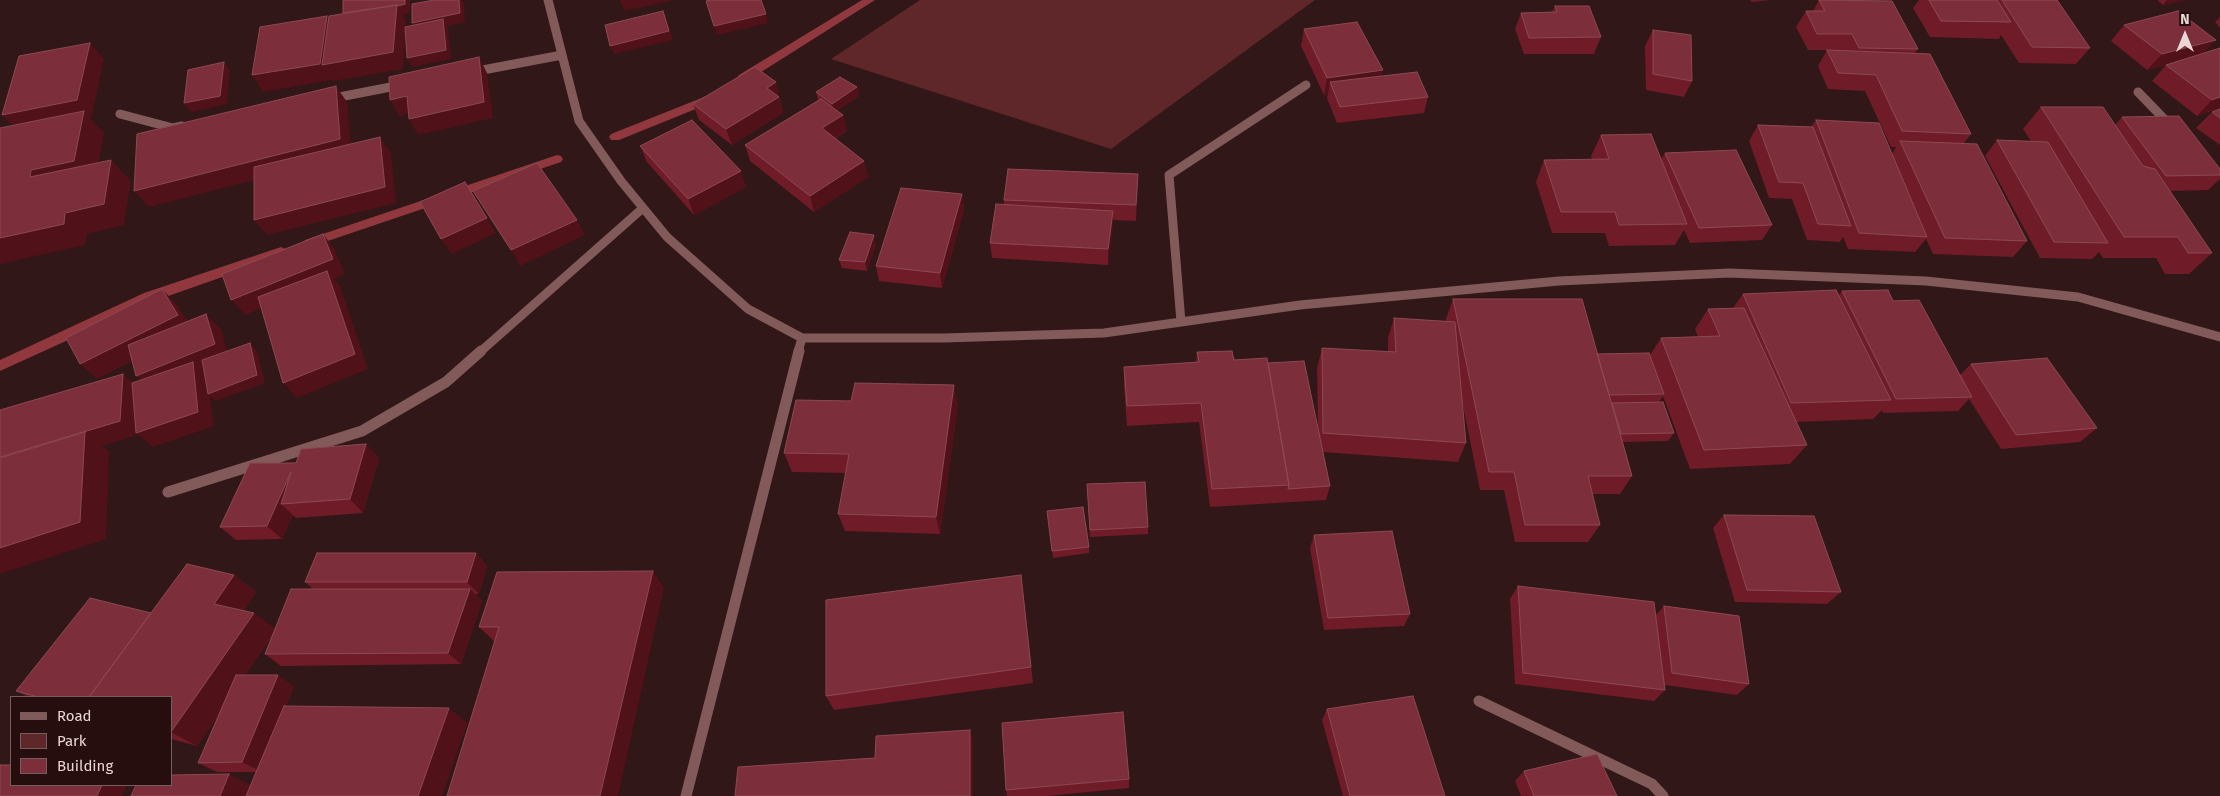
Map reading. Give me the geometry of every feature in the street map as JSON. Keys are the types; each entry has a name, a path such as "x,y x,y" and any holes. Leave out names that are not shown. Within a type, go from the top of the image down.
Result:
{"street":[{"path":"548,0 579,121 621,181 667,237 748,309 802,338 944,338 1104,332 1300,305 1559,281 1729,273 1926,281 2078,297 2220,337"},
{"path":"464,73 562,55"},
{"path":"319,100 406,84"},
{"path":"1181,322 1169,176 1306,85"},
{"path":"2138,92 2176,132"},
{"path":"120,114 173,128 192,124"},
{"path":"168,492 362,431 437,386 536,304 643,208"},
{"path":"686,796 802,338"},
{"path":"1479,702 1652,784 1663,796"}],"green space":[{"path":"920,0 1315,0 1111,149 831,59"}],"building":[{"path":"343,0 405,0 405,4 343,13"},
{"path":"434,0 459,0 460,13 412,23 412,4"},
{"path":"761,0 766,14 714,26 706,1"},
{"path":"1819,0 1892,1 1918,49 1859,48 1852,34 1817,34 1806,11 1825,11"},
{"path":"1929,0 1997,0 2011,22 1941,21"},
{"path":"2002,0 2057,0 2090,48 2032,47"},
{"path":"397,5 393,52 322,65 329,16"},
{"path":"1555,6 1589,6 1601,37 1529,38 1521,13 1557,12"},
{"path":"663,11 669,31 610,46 605,25"},
{"path":"2178,11 2216,40 2162,54 2124,25"},
{"path":"327,16 320,64 252,75 260,27"},
{"path":"443,19 446,50 407,58 405,27"},
{"path":"1357,22 1383,70 1327,78 1304,29"},
{"path":"1653,30 1691,35 1692,81 1653,74"},
{"path":"90,43 77,100 2,115 19,56"},
{"path":"2220,48 2220,97 2212,100 2166,65"},
{"path":"1827,50 1930,54 1971,134 1902,131 1876,75 1838,73"},
{"path":"479,57 484,102 409,119 407,96 390,100 389,77"},
{"path":"224,62 220,96 184,103 188,70"},
{"path":"755,67 776,82 767,88 779,97 726,129 693,104"},
{"path":"1417,72 1428,97 1340,107 1330,82"},
{"path":"840,77 857,87 832,104 816,92"},
{"path":"336,86 340,139 134,191 137,134"},
{"path":"821,99 843,115 822,128 864,161 810,196 745,145"},
{"path":"2041,107 2103,107 2143,166 2155,169 2212,253 2188,253 2178,237 2124,237"},
{"path":"2220,109 2220,118 2212,112"},
{"path":"84,111 74,161 31,170 30,177 111,160 104,204 65,213 64,224 0,238 0,128"},
{"path":"2179,116 2220,169 2220,175 2166,176 2122,117"},
{"path":"692,120 741,171 688,199 640,146"},
{"path":"1816,120 1879,123 1927,237 1859,233"},
{"path":"1758,125 1813,127 1851,226 1818,224 1803,183 1779,182"},
{"path":"1651,134 1687,224 1619,225 1615,212 1561,212 1544,160 1609,159 1601,135"},
{"path":"380,137 385,187 254,220 254,167"},
{"path":"1997,140 2048,142 2108,243 2054,242"},
{"path":"1900,141 1977,144 2027,241 1945,238"},
{"path":"1736,150 1772,225 1699,228 1665,153"},
{"path":"537,163 577,220 511,250 473,191"},
{"path":"1008,169 1138,174 1136,205 1004,200"},
{"path":"465,182 487,218 441,239 420,202"},
{"path":"901,188 962,194 940,273 876,266"},
{"path":"996,204 1113,211 1108,249 990,243"},
{"path":"850,232 874,235 865,262 839,260"},
{"path":"323,234 333,259 231,300 222,274"},
{"path":"327,271 355,354 283,383 258,297"},
{"path":"162,289 178,315 80,364 66,338"},
{"path":"1836,290 1891,400 1791,403 1743,294"},
{"path":"1888,290 1893,301 1919,300 1972,397 1896,399 1842,291"},
{"path":"1453,299 1582,299 1632,476 1588,476 1600,525 1525,525 1514,472 1489,472"},
{"path":"1744,308 1807,445 1704,450 1661,338 1720,336 1708,309"},
{"path":"206,314 215,344 136,376 128,345"},
{"path":"1394,318 1455,322 1466,443 1323,433 1322,348 1396,352"},
{"path":"250,343 257,375 208,394 202,360"},
{"path":"1232,351 1234,360 1267,358 1289,485 1212,489 1201,403 1127,406 1124,367 1199,362 1197,352"},
{"path":"1649,353 1664,394 1609,395 1597,354"},
{"path":"2047,358 2097,428 2016,435 1971,364"},
{"path":"1304,361 1330,486 1288,489 1289,485 1268,363"},
{"path":"193,362 198,412 136,433 132,383"},
{"path":"123,374 120,421 0,457 0,410"},
{"path":"855,383 954,385 936,517 838,514 849,454 784,453 796,400 851,401"},
{"path":"1663,402 1674,433 1621,434 1612,403"},
{"path":"85,432 80,522 0,548 0,458"},
{"path":"366,444 350,499 281,504 291,472 267,526 220,527 250,463 296,463 301,449"},
{"path":"1145,482 1148,527 1090,530 1087,484"},
{"path":"1083,507 1089,547 1052,551 1047,511"},
{"path":"1724,515 1814,516 1841,592 1747,590"},
{"path":"1392,531 1410,614 1328,618 1314,535"},
{"path":"317,553 476,553 467,582 305,582"},
{"path":"187,564 234,575 214,604 254,613 172,731 172,696 90,696"},
{"path":"653,571 600,796 447,796 499,627 479,627 497,572"},
{"path":"1021,575 1031,667 826,696 826,600"},
{"path":"1518,586 1654,602 1665,690 1523,673"},
{"path":"291,589 470,589 448,653 265,654"},
{"path":"90,598 151,613 90,696 34,696 16,691"},
{"path":"1664,606 1739,616 1749,684 1672,673"},
{"path":"236,675 278,675 242,762 198,763"},
{"path":"1413,696 1445,796 1350,796 1327,709"},
{"path":"284,706 449,708 418,796 246,796"},
{"path":"1123,712 1129,779 1006,790 1002,723"},
{"path":"970,730 970,796 735,796 738,767 875,758 876,736"},
{"path":"1597,754 1617,796 1534,796 1524,771"},
{"path":"0,765 10,765 10,786 102,786 97,796 0,796"},
{"path":"229,774 220,796 131,796 136,786 172,786 172,775"}],"waterway":[{"path":"743,78 870,0"},
{"path":"615,137 709,99"},
{"path":"309,243 557,159"},
{"path":"0,366 149,297 281,252"}]}
